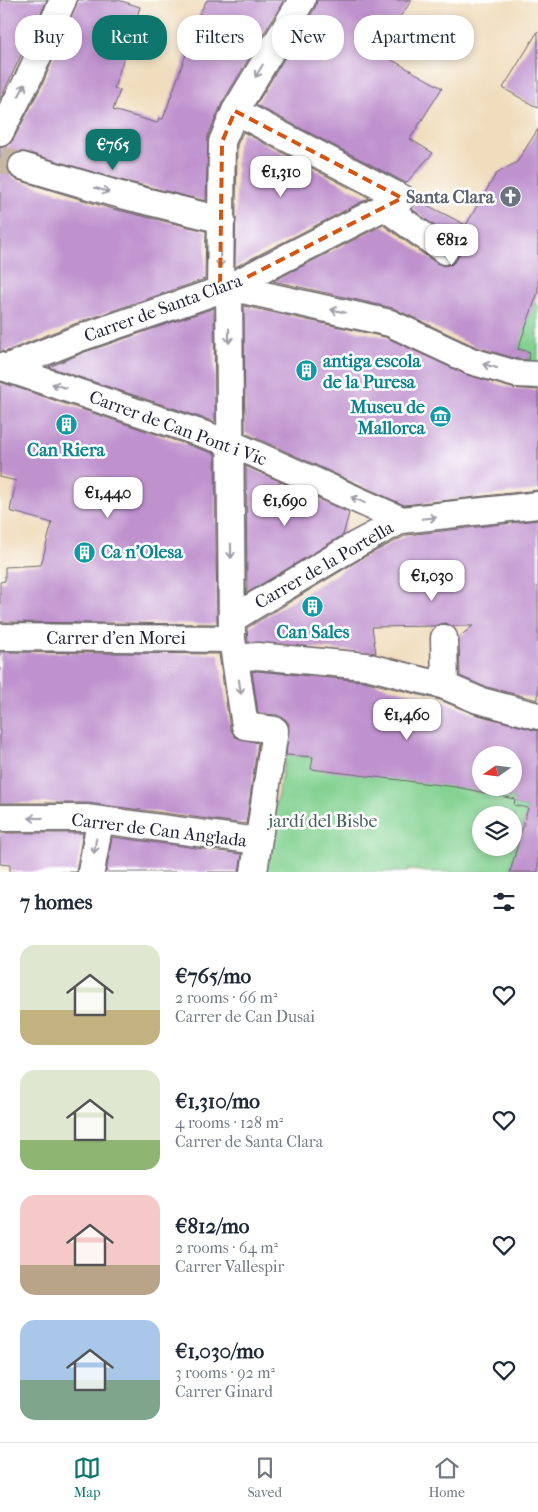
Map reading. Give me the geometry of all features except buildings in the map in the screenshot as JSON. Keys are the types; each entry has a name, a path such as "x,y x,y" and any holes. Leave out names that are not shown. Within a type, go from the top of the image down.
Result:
{"street":[{"path":"0,133 28,79 63,0"},
{"path":"254,872 275,730 246,726 233,639 230,443 222,220 222,142 235,111 302,0"},
{"path":"235,111 393,202 445,252"},
{"path":"22,166 112,193 222,220"},
{"name":"Carrer de Santa Clara","path":"2,367 80,338 225,289 393,202"},
{"path":"225,289 390,323 471,361 516,374 538,375"},
{"name":"Carrer de Can Pont i Vic","path":"2,367 230,443 402,520"},
{"name":"Carrer de la Portella","path":"233,639 357,544 402,520 538,505"},
{"name":"Carrer d'en Morei","path":"0,637 233,639 257,656 366,666 445,686 478,700 538,716"},
{"path":"444,638 445,686"},
{"name":"Carrer de Can Anglada","path":"0,818 86,818 258,841"},
{"path":"91,872 100,821"}],"highlighted area":[{"path":"235,111 402,198 220,291 222,142"}],"green space":[{"path":"531,301 538,305 538,368 528,368 530,352 518,349"},
{"name":"jardí del Bisbe","path":"286,755 313,757 472,790 472,796 501,796 515,799 514,805 519,806 472,806 472,856 514,856 510,872 427,872 408,869 407,872 262,872"},
{"name":"jardí del Bisbe","path":"522,807 528,808 522,829"}],"tunnel":[{"path":"0,159 22,166"}],"place":[{"name":"Santa Clara","path":"510,197"},
{"name":"antiga escola de la Puresa","path":"307,371"},
{"name":"Museu de Mallorca","path":"441,417"},
{"name":"Can Riera","path":"66,425"},
{"name":"Ca n'Olesa","path":"85,552"},
{"name":"Can Sales","path":"313,607"}]}
